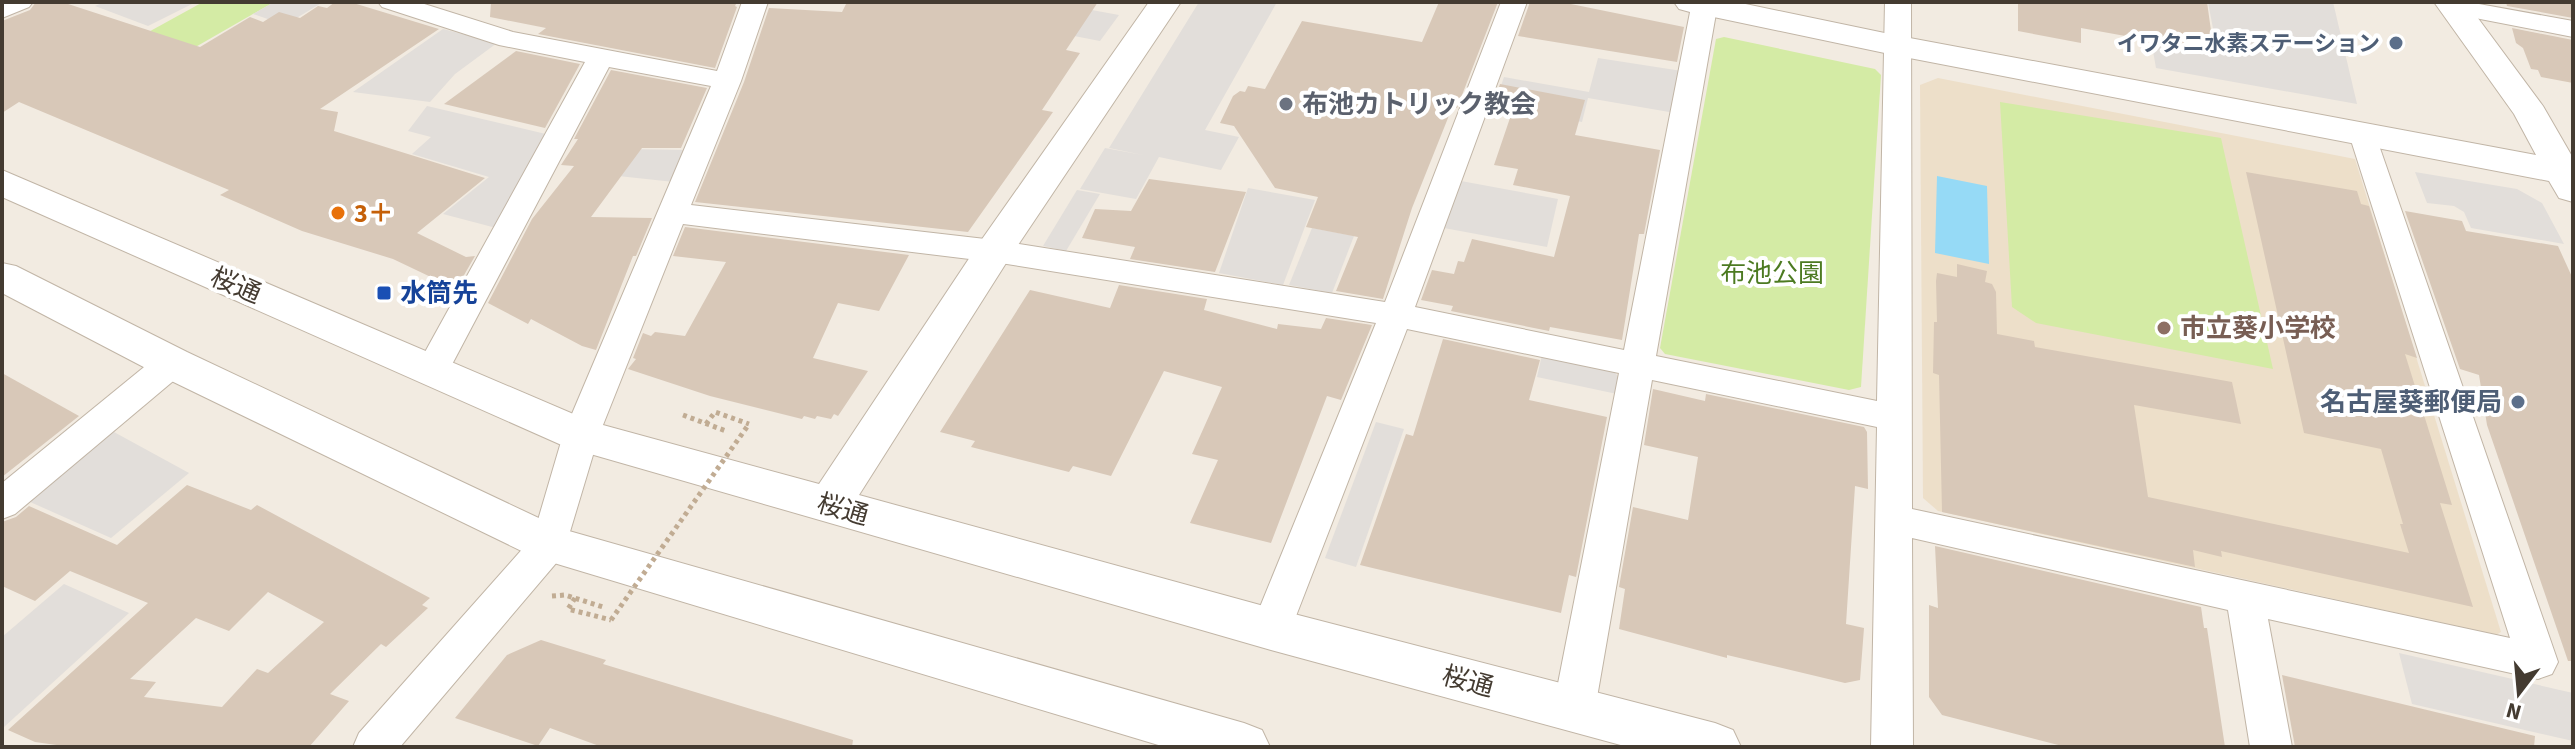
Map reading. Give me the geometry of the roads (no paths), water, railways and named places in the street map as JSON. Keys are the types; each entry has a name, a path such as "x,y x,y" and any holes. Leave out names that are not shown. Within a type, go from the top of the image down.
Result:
{"street":[{"path":"2,10 20,2"},
{"path":"391,2 508,39 727,81"},
{"path":"374,747 550,544 581,435 727,81 755,2"},
{"path":"829,505 994,251 1165,2"},
{"path":"1271,629 1396,315 1514,2"},
{"path":"1892,747 1898,2"},
{"path":"1574,709 1639,366 1700,3 1899,46 2363,134 2569,179"},
{"path":"2452,4 2573,29"},
{"path":"2452,4 2531,113 2569,179"},
{"path":"431,372 601,57"},
{"path":"1892,519 2538,662 2363,134"},
{"name":"桜通","path":"2,182 581,435 1271,629 1715,747"},
{"path":"672,213 994,251 1396,315 1893,417"},
{"path":"2,276 172,363 550,544 1181,738 1244,747"},
{"path":"2,504 172,363"},
{"path":"2245,597 2271,747"}],"water":[{"path":"1937,176 1987,186 1989,264 1935,253"}],"place":[{"name":"イワタニ水素ステーション","path":"2396,43"},
{"name":"布池カトリック教会","path":"1286,104"},
{"name":"3＋","path":"338,213"},
{"name":"水筒先","path":"384,293"},
{"name":"市立葵小学校","path":"2164,328"},
{"name":"名古屋葵郵便局","path":"2518,402"}],"park label":[{"name":"布池公園","path":"1772,273"}]}
